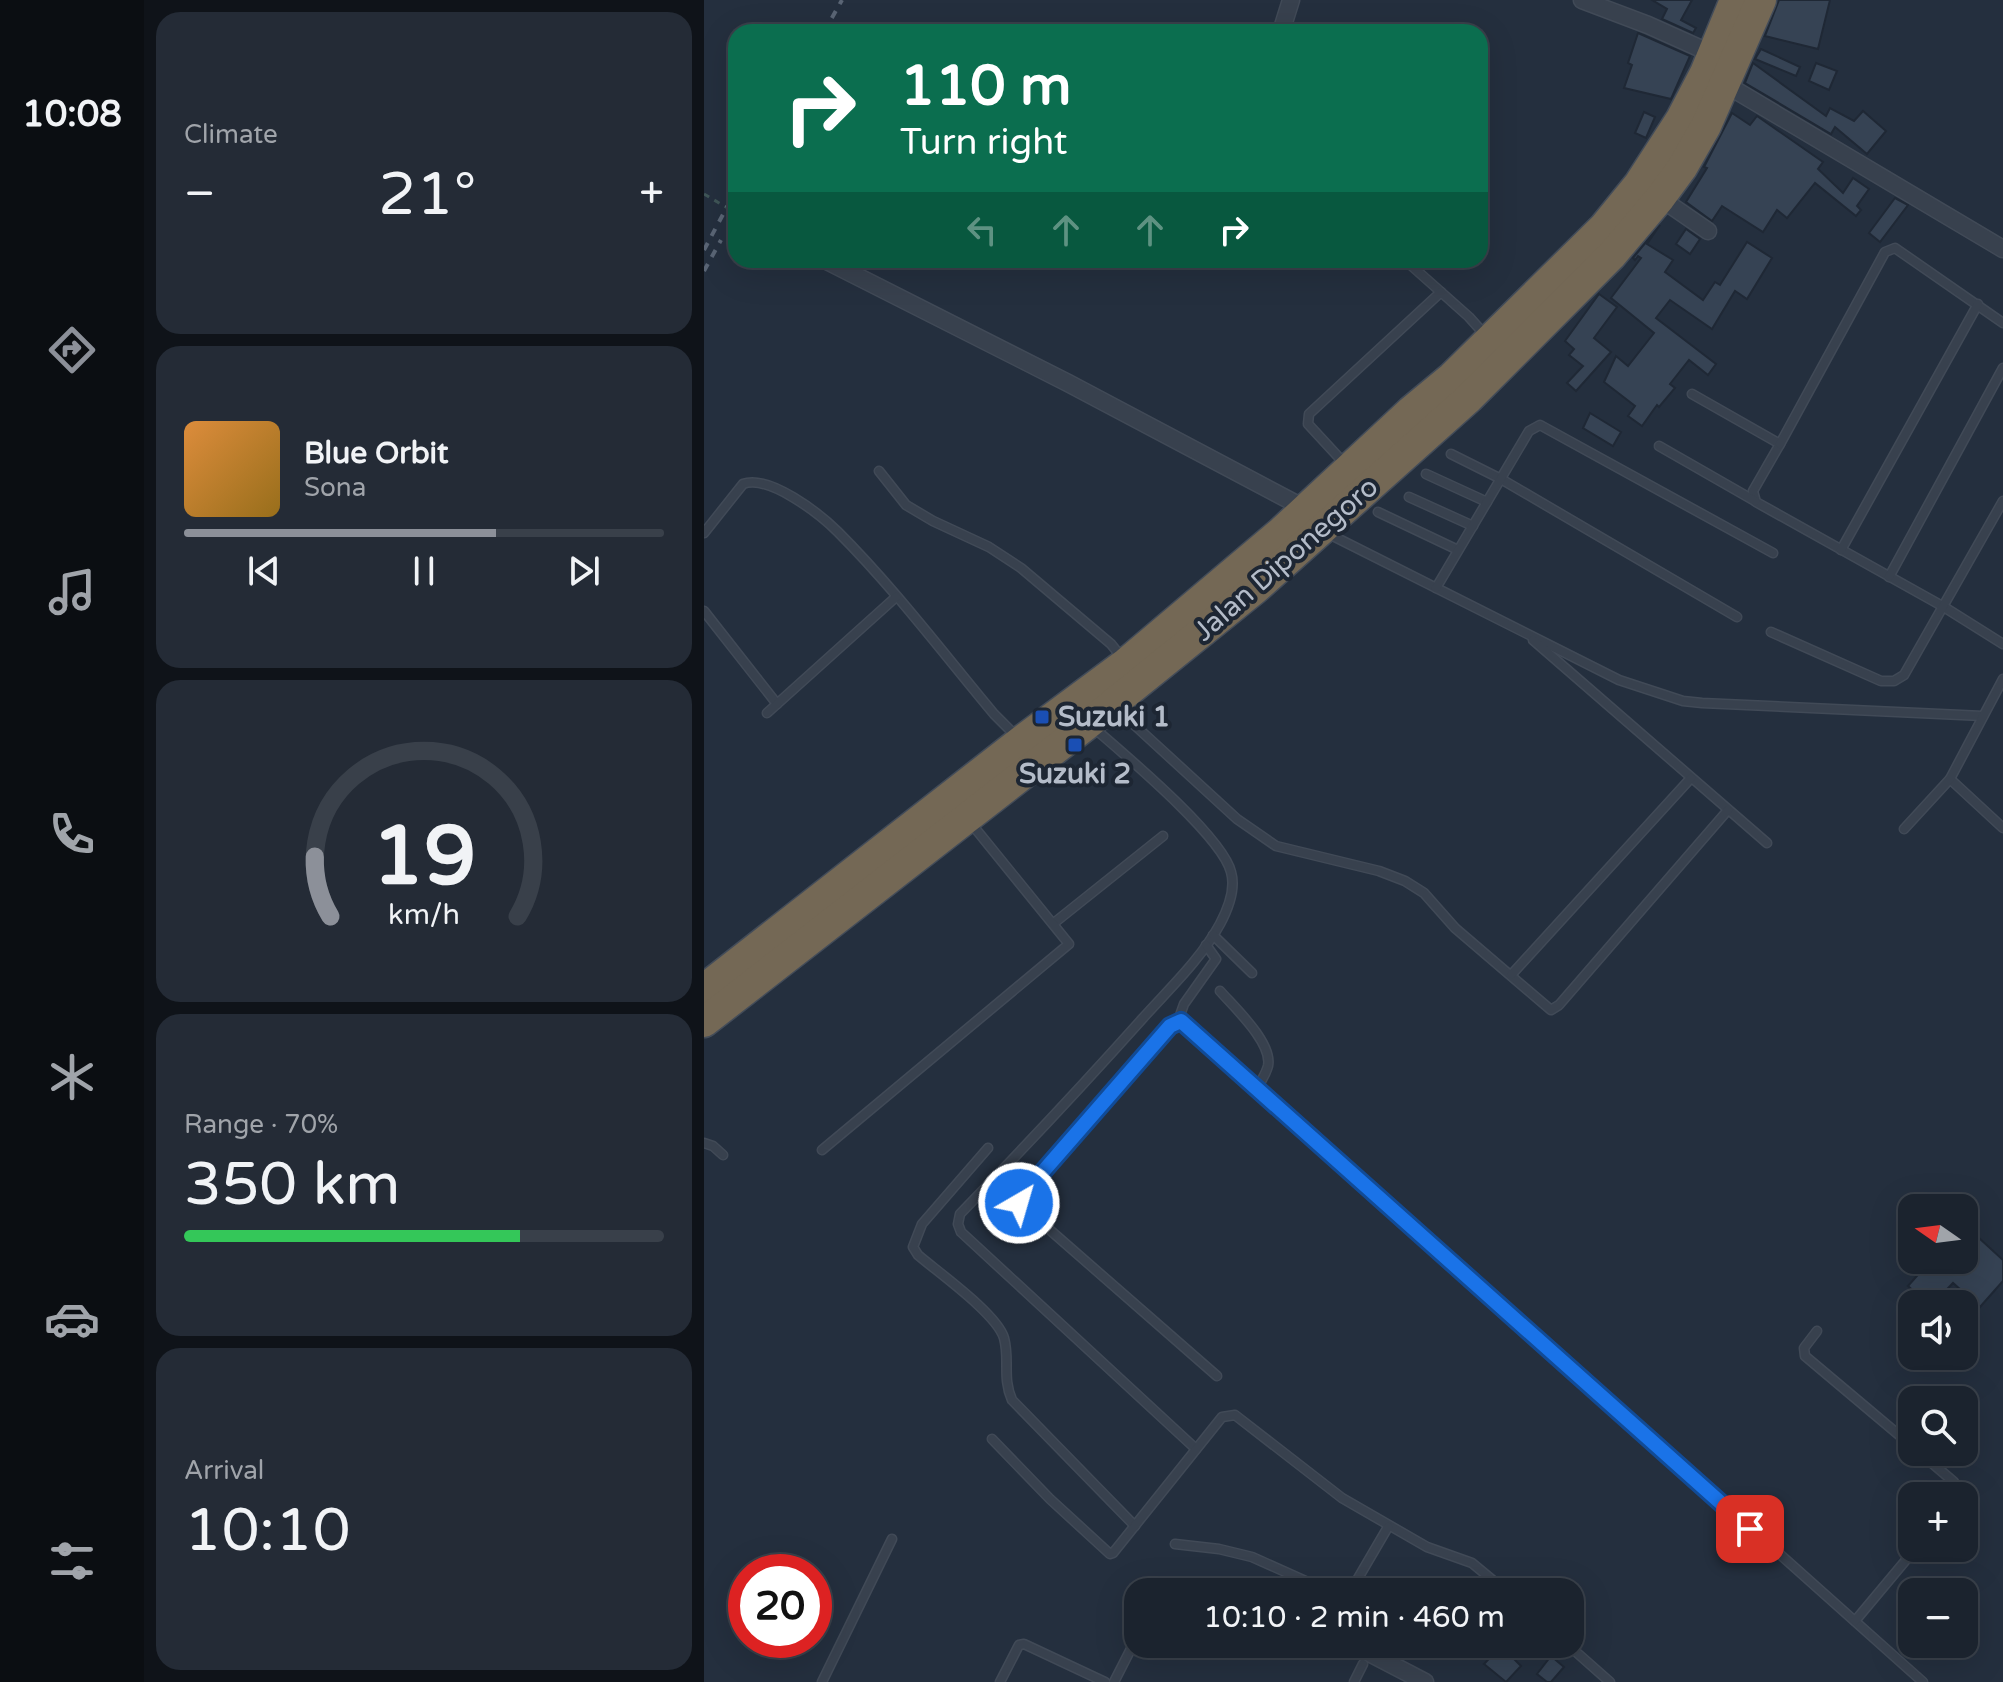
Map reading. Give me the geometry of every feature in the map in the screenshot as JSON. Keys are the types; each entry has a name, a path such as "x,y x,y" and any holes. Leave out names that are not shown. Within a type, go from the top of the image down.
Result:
{"highway":[{"name":"Jalan Diponegoro","path":"1092,704 1126,663 1206,597 1314,520 1460,387 1611,256 1660,198 1697,144 1735,0"},
{"name":"Jalan Diponegoro","path":"704,989 1092,704 1255,589 1314,520 1350,470 1411,411 1460,387 1488,339 1604,227 1719,68 1761,0"},
{"name":"Jalan Diponegoro","path":"704,1022 967,817 1029,752"}],"street":[{"path":"1284,24 1291,0"},
{"path":"1582,0 1624,15 1719,68 2003,249"},
{"path":"1660,198 1708,231"},
{"path":"841,268 1068,383 1314,520"},
{"path":"1379,1658 1425,1682"}],"lane":[{"path":"1756,502 1753,491 1885,252 1895,248 2003,323"},
{"path":"1414,268 1469,317 1488,339"},
{"path":"1350,470 1308,424 1307,418 1441,292"},
{"path":"1841,550 1978,304"},
{"path":"1889,577 2003,368"},
{"path":"1692,394 1780,444"},
{"path":"1436,588 1529,431 1540,425 1773,553"},
{"path":"1659,446 2002,639"},
{"path":"1451,454 1501,479 1737,617"},
{"path":"879,471 906,505 989,547 1021,568 1111,644 1126,663"},
{"path":"1426,474 1487,502"},
{"path":"704,533 743,484 749,482 769,485 818,514 896,597 1029,752"},
{"path":"1409,497 1473,526"},
{"path":"1771,632 1881,681 1894,681 1904,675 2003,501"},
{"path":"1378,512 1458,550"},
{"path":"1314,520 1436,588 1619,680 1683,701 1983,716"},
{"path":"767,713 896,597"},
{"path":"704,611 777,704"},
{"path":"1524,632 1767,843"},
{"path":"1904,829 1950,779 2003,679"},
{"path":"1092,704 1228,861 1233,890 1221,922 1206,945 1114,1050 960,1214 958,1224 961,1232 1196,1449"},
{"path":"1092,704 1237,819 1276,846 1379,871 1405,881 1424,893 1455,928 1551,1010 1559,1005 1728,810"},
{"path":"1512,974 1691,778"},
{"path":"1950,779 2003,828"},
{"path":"822,1150 1066,948 1069,942 967,817"},
{"path":"1054,923 1163,836"},
{"path":"1213,935 1252,973"},
{"path":"1206,945 1216,959 1184,1004 1178,1021 1160,1037 1020,1198 1019,1203 1217,1376"},
{"path":"1220,991 1262,1041 1269,1054 1268,1065 1257,1090"},
{"path":"1178,1021 1184,1023 1923,1682"},
{"path":"704,1143 723,1155"},
{"path":"988,1148 922,1224 913,1247 918,1255 999,1324 1006,1349 1005,1381 1012,1400 1135,1526"},
{"path":"1817,1331 1804,1348 1805,1356 1898,1434"},
{"path":"992,1439 1106,1553 1113,1553 1222,1417 1235,1415 1342,1498 1427,1547 1472,1563 1490,1578"},
{"path":"1935,1466 1954,1482"},
{"path":"1358,1578 1388,1527"},
{"path":"822,1682 892,1539"},
{"path":"1175,1544 1252,1557 1299,1578"},
{"path":"1855,1621 1904,1562"},
{"path":"1000,1682 1019,1645 1024,1644 1105,1682"},
{"path":"1114,1682 1126,1658"},
{"path":"1583,1658 1610,1682"},
{"path":"1354,1682 1363,1664"}],"path":[{"path":"704,194 728,208"}],"building":[{"path":"1652,0 1692,0 1681,20 1696,28 1693,33 1662,19 1667,9"},
{"path":"1779,0 1830,0 1818,49 1765,36"},
{"path":"1638,33 1690,56 1671,99 1624,88"},
{"path":"1761,49 1800,67 1796,76 1755,59"},
{"path":"1753,63 1826,116 1830,108 1854,121 1863,111 1886,131 1867,154 1835,127 1831,134 1745,83"},
{"path":"1816,63 1837,71 1829,90 1809,81"},
{"path":"1644,112 1655,117 1646,138 1635,133"},
{"path":"1732,113 1750,125 1757,116 1823,162 1818,169 1843,193 1853,178 1869,189 1857,206 1861,210 1856,216 1815,183 1787,218 1777,210 1763,232 1722,206 1712,221 1686,202 1707,168 1704,167"},
{"path":"1895,198 1908,205 1880,242 1869,233"},
{"path":"1660,225 1647,244 1673,260 1665,272 1703,300 1715,282 1720,285 1747,242 1772,258 1747,299 1735,291 1712,329 1670,300 1656,318 1716,364 1708,375 1689,360 1670,384 1675,388 1659,407 1657,405 1642,426 1628,416 1635,406 1604,382 1616,356 1628,366 1654,333 1611,298 1641,258 1633,258"},
{"path":"1686,229 1700,239 1690,254 1676,244"},
{"path":"1599,294 1617,307 1594,338 1611,352 1576,391 1567,383 1583,366 1569,355 1574,349 1565,341"},
{"path":"1590,413 1621,432 1613,446 1583,428"},
{"path":"1979,1238 2003,1260 2003,1281 1980,1307 1978,1290 1961,1290 1953,1283 1946,1290 1912,1290 1908,1286 1919,1274 1978,1274"},
{"path":"1490,1658 1513,1658 1521,1666 1506,1682 1484,1664"},
{"path":"1549,1658 1564,1667 1551,1682 1537,1674"}],"railway":[{"path":"828,24 842,0"},
{"path":"704,250 728,205"},
{"path":"704,271 721,240"}],"place":[{"name":"Suzuki 1","path":"1042,717"},
{"name":"Suzuki 2","path":"1075,745"}],"route":[{"path":"1019,1203 1020,1198 1170,1026 1181,1021 1750,1529"}]}
